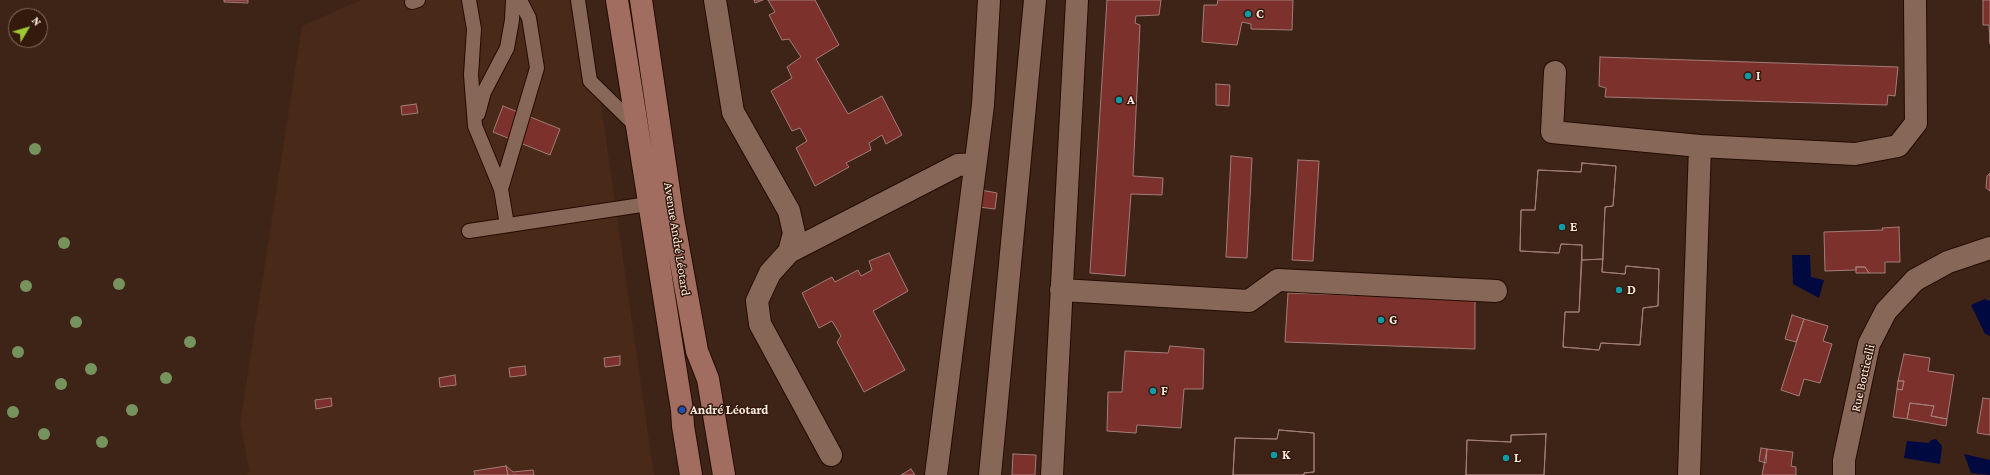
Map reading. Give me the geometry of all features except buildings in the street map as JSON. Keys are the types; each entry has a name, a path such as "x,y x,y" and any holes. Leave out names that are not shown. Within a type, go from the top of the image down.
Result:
{"main road":[{"name":"Avenue André Léotard","path":"617,0 648,204 682,410 690,475"},
{"name":"Avenue André Léotard","path":"641,0 673,218 697,351 708,380 724,475"}],"street":[{"path":"715,0 733,112 789,211 794,233 789,252"},
{"path":"936,475 983,105 989,0"},
{"path":"990,475 1035,0"},
{"path":"1052,475 1077,0"},
{"path":"1555,72 1552,132 1700,146 1855,154 1898,146 1916,123 1915,0"},
{"path":"1689,475 1700,146"},
{"path":"831,455 760,324 757,301 770,273 789,252 958,165 975,164"},
{"name":"Rue Botticelli","path":"1844,475 1844,460 1869,344 1886,311 1915,280 1948,262 1990,248"},
{"path":"1061,290 1249,302 1278,280 1496,291"}],"lane":[{"path":"469,0 474,30 471,75 475,126 502,189 507,226"},
{"path":"475,126 484,92 507,48 512,20 513,0"},
{"path":"502,189 537,68 529,18 520,0"},
{"path":"578,0 590,81 637,127"},
{"path":"469,231 648,204 673,218"}],"shaded area":[{"path":"361,0 586,0 654,475 244,475 250,472 240,423 302,26"},
{"path":"1792,255 1810,255 1811,277 1824,280 1819,298 1793,284"},
{"path":"1985,299 1990,301 1990,336 1985,334 1971,305"},
{"path":"1936,439 1942,446 1940,464 1904,458 1907,441 1929,443 1931,440"},
{"path":"1964,454 1990,460 1990,475 1971,473"}],"place":[{"name":"C","path":"1248,14"},
{"name":"I","path":"1748,76"},
{"name":"A","path":"1119,100"},
{"name":"E","path":"1562,227"},
{"name":"D","path":"1619,290"},
{"name":"G","path":"1381,320"},
{"name":"F","path":"1153,391"},
{"name":"André Léotard","path":"682,410"},
{"name":"K","path":"1274,455"},
{"name":"L","path":"1506,458"}]}
